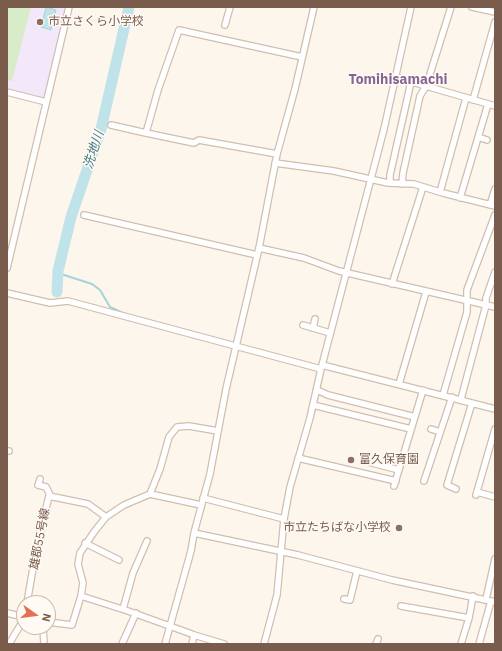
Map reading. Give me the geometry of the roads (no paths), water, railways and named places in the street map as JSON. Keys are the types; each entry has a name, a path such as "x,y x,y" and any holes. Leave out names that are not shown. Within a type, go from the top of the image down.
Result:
{"street":[{"path":"7,268 69,7"},
{"path":"225,25 230,7"},
{"path":"165,644 191,552 194,533 215,452 235,346 259,248 277,154 295,88 314,7"},
{"path":"264,644 277,595 284,519 298,458 317,390 330,333 370,180 411,7"},
{"path":"402,184 403,173 420,96 427,87 451,7"},
{"path":"472,7 495,12"},
{"path":"473,100 495,22"},
{"path":"146,133 156,97 179,30 302,57"},
{"path":"395,77 495,106"},
{"path":"390,183 390,175 411,82"},
{"path":"7,92 46,102"},
{"path":"440,192 466,98"},
{"path":"460,198 488,104"},
{"path":"111,125 194,143 199,140 277,154"},
{"path":"478,137 487,140"},
{"path":"275,163 334,171 370,180 423,187 460,198 492,205 495,189"},
{"path":"392,284 423,187"},
{"path":"84,215 257,255"},
{"path":"443,395 457,335 467,312 467,290 495,215"},
{"path":"259,248 304,258 346,272 392,284 495,307"},
{"path":"461,399 486,305 486,298 494,275"},
{"path":"399,384 426,292"},
{"path":"7,293 50,303 68,300 235,346 461,399 495,409"},
{"path":"313,328 315,319"},
{"path":"304,325 330,333"},
{"path":"317,390 328,395 415,417"},
{"path":"298,458 395,483 423,390"},
{"path":"424,481 452,397"},
{"path":"456,489 447,486 472,403"},
{"path":"313,405 411,429"},
{"path":"150,494 160,469 169,437 177,427 189,426 218,431"},
{"path":"431,429 440,432"},
{"path":"495,429 476,493 495,497"},
{"path":"372,463 399,470"},
{"path":"40,479 38,485 46,487 51,497"},
{"path":"56,623 72,625 81,596 83,583 78,564 80,553 85,543 106,517 124,505 150,494 201,505"},
{"name":"雄郡55号線","path":"29,595 42,521 49,496 88,504 106,517"},
{"path":"203,498 284,519"},
{"path":"194,533 298,555 392,580 490,600"},
{"path":"123,609 133,573 147,541"},
{"path":"85,543 119,560"},
{"path":"479,644 490,600 495,558"},
{"path":"344,599 350,600 357,571"},
{"path":"81,596 136,613 194,635 224,644"},
{"path":"462,644 473,596"},
{"path":"401,606 468,618"},
{"path":"122,644 136,613"},
{"path":"9,644 16,632"},
{"path":"192,644 194,635"}],"water":[{"path":"46,7 56,10 51,30 41,27"}],"waterway":[{"name":"洗地川","path":"57,292 58,271 71,217 101,129 129,7"},
{"path":"58,273 92,284 100,290 110,307 125,314"}],"place":[{"name":"市立さくら小学校","path":"40,22"},
{"name":"富久保育園","path":"351,460"},
{"name":"市立たちばな小学校","path":"399,528"}],"district":[{"name":"Tomihisamachi","path":"398,80"}]}
